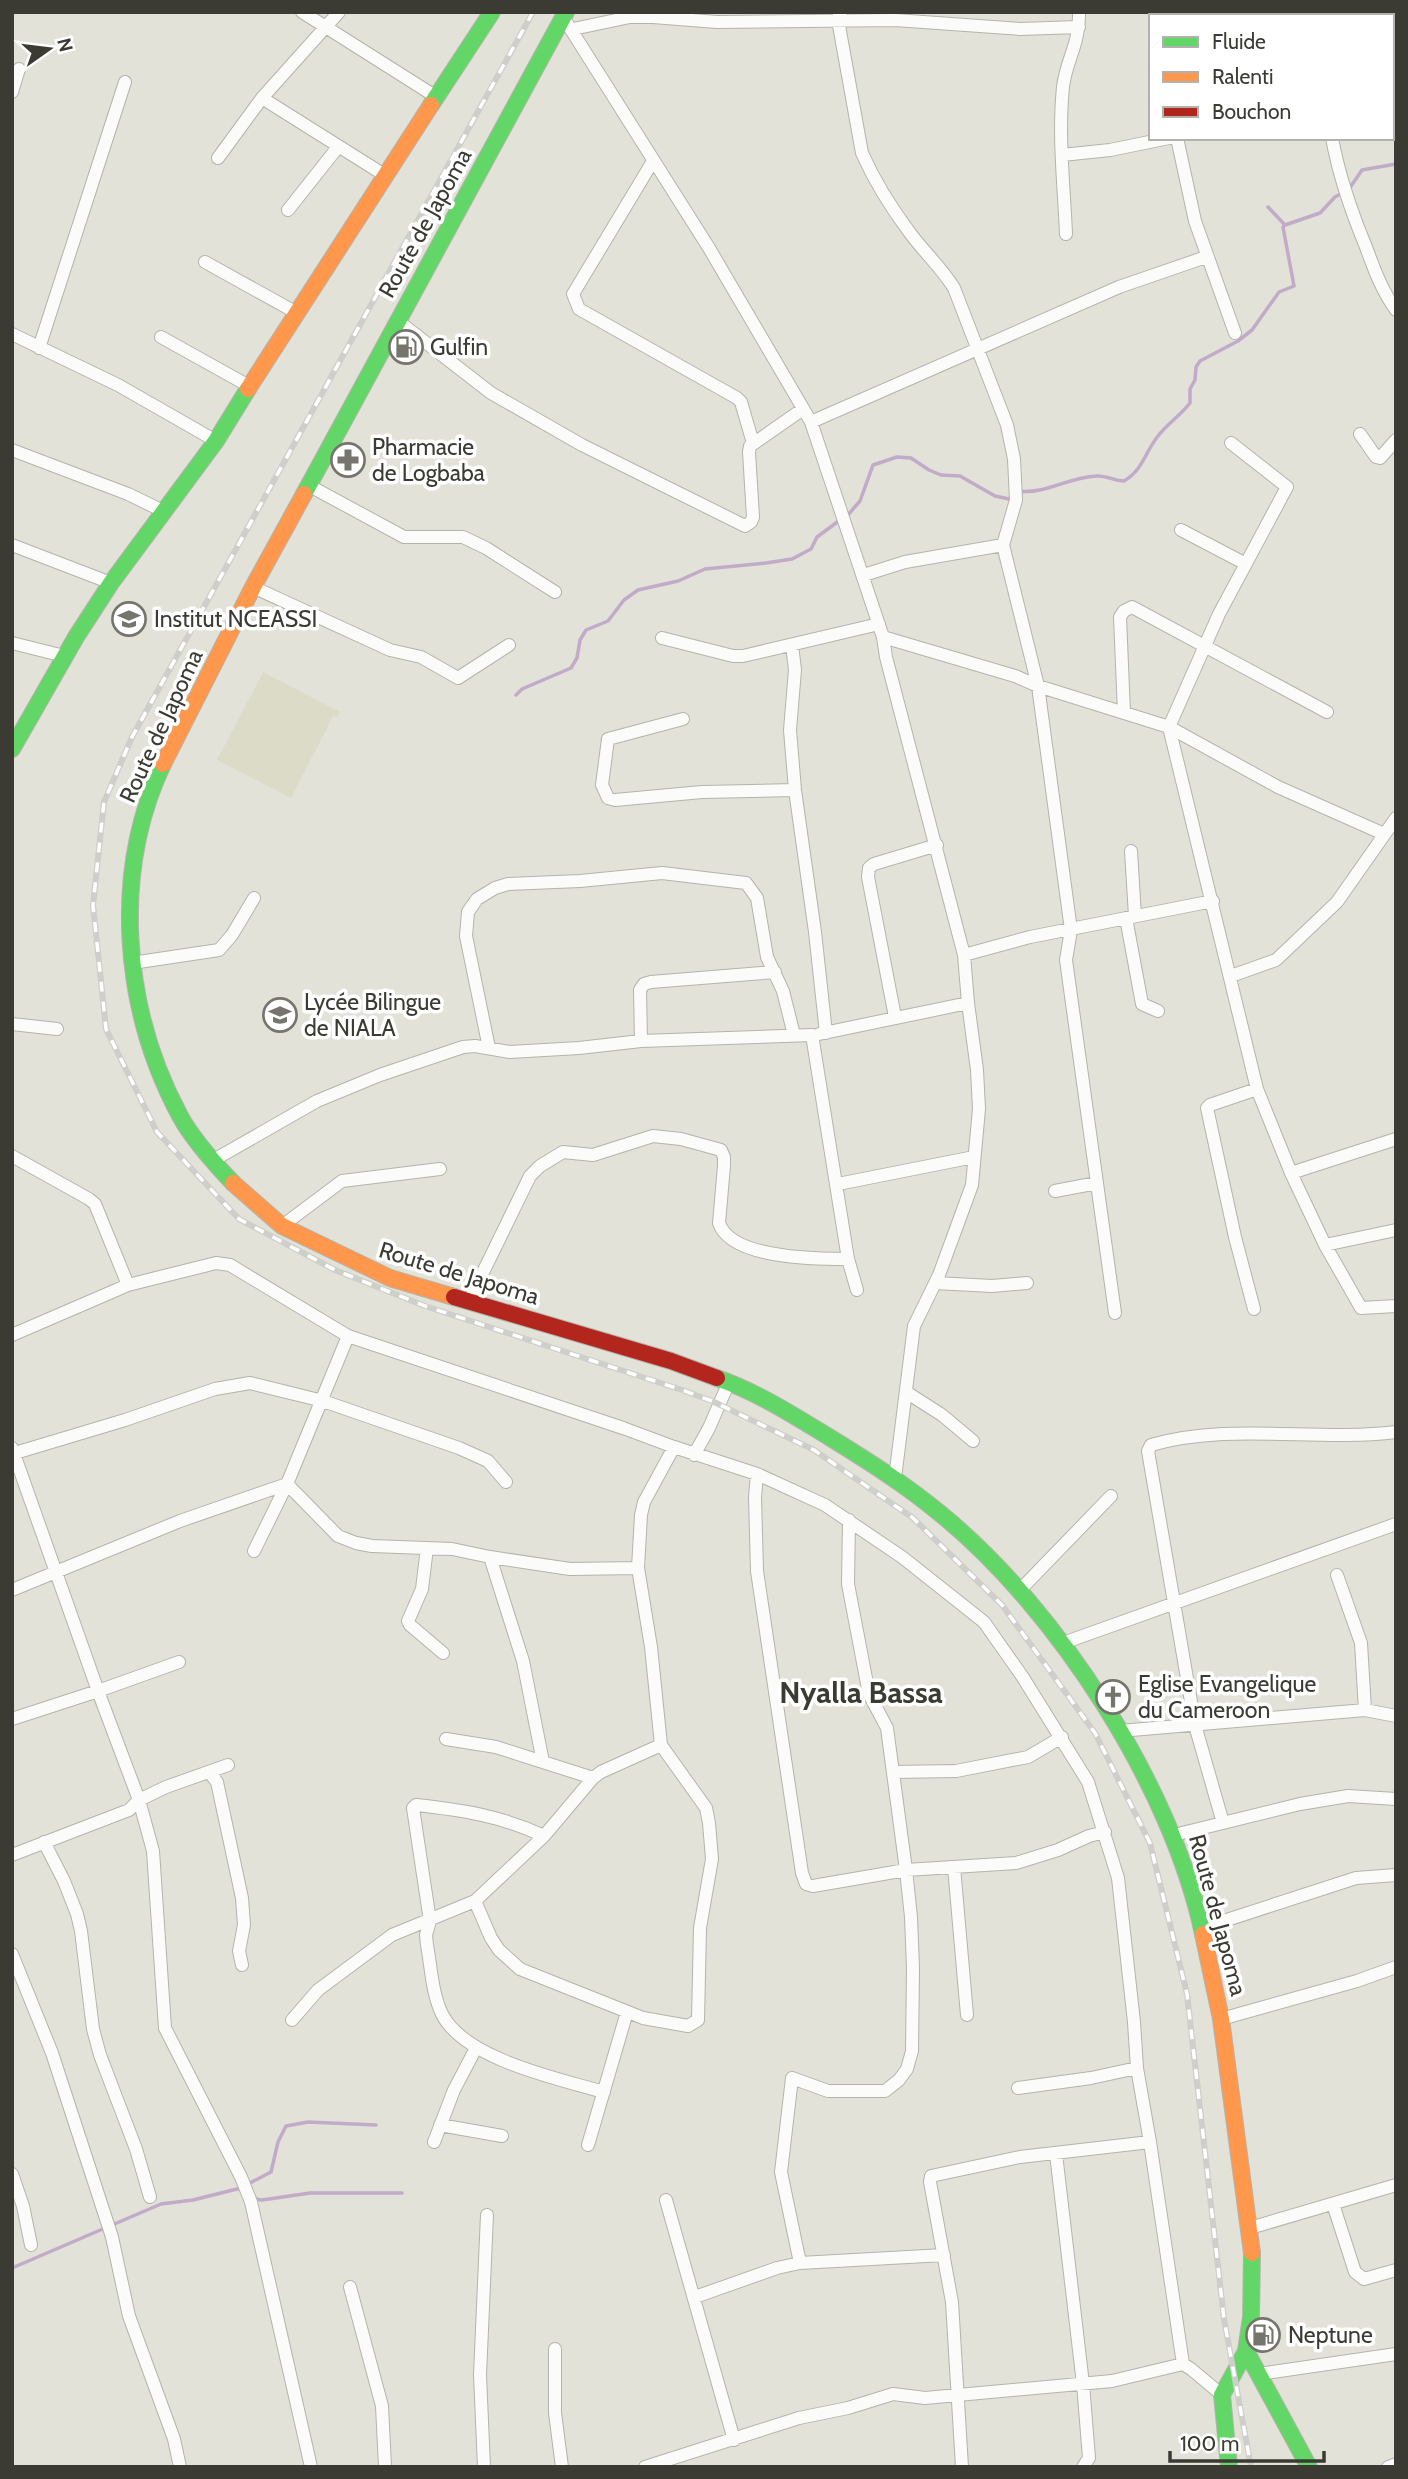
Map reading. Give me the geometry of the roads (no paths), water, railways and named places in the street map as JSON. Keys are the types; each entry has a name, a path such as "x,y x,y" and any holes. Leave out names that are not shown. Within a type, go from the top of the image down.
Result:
{"main road":[{"path":"12,749 17,731 111,583 216,441 492,12"},
{"name":"Route de Japoma","path":"567,20 308,485 253,587 153,786 142,818 136,848 130,918 132,963 142,1025 160,1075 181,1118 212,1161 237,1188 282,1226 390,1279 671,1361 729,1382 776,1405 895,1478 953,1524 1020,1590 1063,1643 1120,1731 1174,1835 1202,1928 1221,2019 1250,2228 1253,2269 1246,2351"},
{"path":"1246,2351 1310,2467"},
{"path":"1229,2467 1222,2395 1246,2351"}],"street":[{"path":"302,12 438,98"},
{"path":"218,158 262,98 339,12"},
{"path":"1066,234 1062,155 1063,82 1077,43 1079,12"},
{"path":"895,1478 914,1326 935,1283 972,1185 978,1096 964,955 883,637 811,422 709,248 567,20 653,17 717,22 759,16 839,16 895,20 969,19 1020,29 1079,27"},
{"path":"839,16 862,153 910,233 942,268 954,288 1007,425 1014,459 1016,500 1003,545 1038,686 1071,930 1066,960 1115,1312"},
{"path":"12,92 19,69"},
{"path":"39,348 125,82"},
{"path":"262,98 386,176"},
{"path":"1062,155 1110,150 1159,140"},
{"path":"1177,140 1195,221 1235,333"},
{"path":"1332,140 1339,175 1349,205 1382,290 1396,310"},
{"path":"288,210 338,147"},
{"path":"653,161 573,294 575,302 579,309 737,398 741,402 753,443"},
{"path":"811,422 1119,287 1206,257"},
{"path":"205,262 297,313"},
{"path":"398,321 491,393 582,445 745,526 751,522 753,516 749,452 753,443 803,409"},
{"path":"12,334 118,385 216,441"},
{"path":"160,337 249,386"},
{"path":"1360,434 1376,457 1380,458 1396,440"},
{"path":"1231,443 1287,487 1203,646 1169,727 1257,1089 1291,1173 1325,1245 1361,1308 1396,1306"},
{"path":"12,450 128,494 165,512"},
{"path":"308,485 404,537 463,537 486,548 555,592"},
{"path":"1181,530 1246,564"},
{"path":"12,545 111,583"},
{"path":"864,575 905,562 1003,545"},
{"path":"253,587 390,650 421,657 458,677 509,645"},
{"path":"1124,713 1120,617 1132,607 1328,712"},
{"path":"662,638 733,656 762,653 879,624"},
{"path":"883,637 1015,676 1038,686 1169,727 1278,787 1384,834"},
{"path":"12,643 65,656"},
{"path":"792,645 795,670 790,730 794,790 815,932 826,1033"},
{"path":"683,719 608,738 602,785 608,798 615,800 702,792 794,790"},
{"path":"1231,976 1276,960 1286,951 1336,902 1396,818"},
{"path":"895,1017 868,877 869,868 874,864 937,845"},
{"path":"1131,851 1130,917 1142,1004 1158,1011"},
{"path":"489,1048 467,946 468,912 477,899 508,884 580,881 662,873 746,883 757,898 766,951 783,991 794,1035"},
{"path":"132,963 219,950 232,935 254,898"},
{"path":"964,955 1030,937 1213,901"},
{"path":"641,1041 640,990 644,984 775,972"},
{"path":"212,1161 317,1101 380,1075 463,1047 475,1046 510,1052 641,1041 811,1035 968,1003"},
{"path":"12,1024 57,1029"},
{"path":"811,1035 838,1184 848,1259 858,1290"},
{"path":"1254,1309 1235,1237 1207,1108 1257,1089"},
{"path":"469,1301 530,1176 540,1166 563,1152 593,1155 653,1136 681,1139 720,1150 724,1157 724,1166 719,1223 721,1231 731,1240 776,1254 811,1259 848,1259"},
{"path":"1291,1173 1396,1139"},
{"path":"12,1156 95,1204 128,1284"},
{"path":"838,1184 974,1157"},
{"path":"282,1226 342,1181 440,1169"},
{"path":"1055,1192 1097,1183"},
{"path":"1325,1245 1396,1230"},
{"path":"12,1335 128,1284 203,1265 230,1265 348,1336 610,1423 792,1488 849,1520 979,1616 1022,1676 1086,1777 1105,1832 1120,1893 1137,2068 1182,2364"},
{"path":"935,1283 992,1286 1027,1283"},
{"path":"254,1551 288,1484 348,1336"},
{"path":"311,2467 251,2202 241,2177 165,2028 154,1864 139,1800 15,1458 226,1385 250,1382 323,1401 477,1455 495,1466 506,1482"},
{"path":"694,1455 729,1382"},
{"path":"905,1392 942,1415 973,1441"},
{"path":"1223,1823 1195,1725 1148,1451 1152,1445 1185,1436 1258,1433 1363,1436 1396,1432"},
{"path":"475,1901 491,1938 499,1950 520,1969 643,2018 688,2026 698,2020 700,1928 712,1859 709,1823 706,1808 661,1745 651,1647 638,1568 640,1515 644,1502 674,1447"},
{"path":"757,1474 757,1571 806,1884 813,1886 906,1870 1016,1863 1105,1832"},
{"path":"288,1484 338,1536 356,1543 452,1549 570,1569 638,1568"},
{"path":"12,1590 180,1521 288,1484"},
{"path":"1020,1590 1111,1496"},
{"path":"800,2263 781,2172 792,2078 828,2091 885,2091 892,2087 907,2068 912,2051 914,1993 906,1870 887,1728 869,1694 848,1584 849,1520"},
{"path":"1063,1643 1396,1524"},
{"path":"427,1548 422,1589 408,1620 410,1625 443,1653"},
{"path":"490,1557 523,1661 543,1762"},
{"path":"1338,1575 1362,1643 1365,1710"},
{"path":"12,1720 179,1662"},
{"path":"1120,1731 1365,1710 1396,1716"},
{"path":"893,1772 956,1771 1028,1757 1062,1737"},
{"path":"446,1739 486,1745 593,1778"},
{"path":"292,2020 318,1990 393,1935 475,1901 544,1836 601,1772 661,1745"},
{"path":"12,1855 129,1810 139,1800 166,1787 228,1765"},
{"path":"209,1772 217,1782 242,1898 244,1925 239,1951 242,1965"},
{"path":"1174,1835 1300,1804 1348,1796 1396,1799"},
{"path":"544,1836 508,1820 468,1810 416,1805 413,1808 430,1921 426,1935 427,1945 440,2010 447,2022 476,2048 536,2072 604,2092"},
{"path":"44,1842 64,1881 76,1914 81,1931 93,2029 100,2055 136,2149 150,2197"},
{"path":"954,1867 967,2015"},
{"path":"1202,1928 1356,1878 1396,1875"},
{"path":"12,1954 52,2053 112,2237 129,2316 174,2439 180,2467"},
{"path":"1221,2019 1357,1982 1396,1967"},
{"path":"588,2145 627,2012"},
{"path":"434,2142 454,2090 476,2048"},
{"path":"1018,2088 1091,2078 1137,2068"},
{"path":"440,2125 502,2136"},
{"path":"962,2467 952,2302 930,2182 933,2174 1020,2157 1150,2142"},
{"path":"1056,2154 1083,2384 1089,2458 1083,2467"},
{"path":"12,2174 23,2206 31,2245"},
{"path":"1250,2228 1396,2185"},
{"path":"666,2200 734,2440"},
{"path":"1333,2204 1359,2277 1364,2279 1396,2270"},
{"path":"484,2467 480,2375 487,2215"},
{"path":"695,2297 777,2268 800,2263 944,2255"},
{"path":"350,2287 382,2406 385,2467"},
{"path":"555,2349 555,2413 562,2467"},
{"path":"1259,2374 1396,2354"},
{"path":"645,2467 690,2461 734,2440 799,2418 848,2408 893,2394 925,2398 1083,2384 1128,2379 1182,2364 1222,2395"},
{"path":"1388,2467 1396,2464"}],"waterway":[{"path":"1349,189 1362,170 1396,164"},
{"path":"1285,225 1320,213 1342,193"},
{"path":"1018,491 1028,492 1096,476 1124,481 1135,472 1158,436 1190,403 1190,389 1200,361 1238,341 1252,330 1279,292 1294,286 1283,227 1285,225 1268,207"},
{"path":"847,516 860,501 873,465 897,457 911,458 941,475 960,476 995,496 1009,499 1012,495"},
{"path":"516,695 522,689 571,668 586,630 608,621 624,600 638,590 678,581 705,569 792,559 811,549 817,537 840,520"},
{"path":"248,2184 271,2172 278,2142 286,2126 308,2122 376,2125"},
{"path":"12,2268 161,2204 193,2200 241,2188"},
{"path":"255,2199 310,2193 402,2193"}],"railway":[{"path":"533,12 132,737 104,802 93,905 106,1029 157,1132 239,1219 335,1270 425,1306 712,1401 814,1450 913,1518 1002,1605 1095,1733 1150,1843 1187,1994 1224,2319 1251,2467"}],"place":[{"name":"Gulfin","path":"406,347"},
{"name":"Pharmacie de Logbaba","path":"348,460"},
{"name":"Institut NCEASSI","path":"129,619"},
{"name":"Lycée Bilingue de NIALA","path":"280,1015"},
{"name":"Eglise Evangelique du Cameroon","path":"1113,1697"},
{"name":"Neptune","path":"1263,2335"}],"district":[{"name":"Nyalla Bassa","path":"861,1692"}]}
